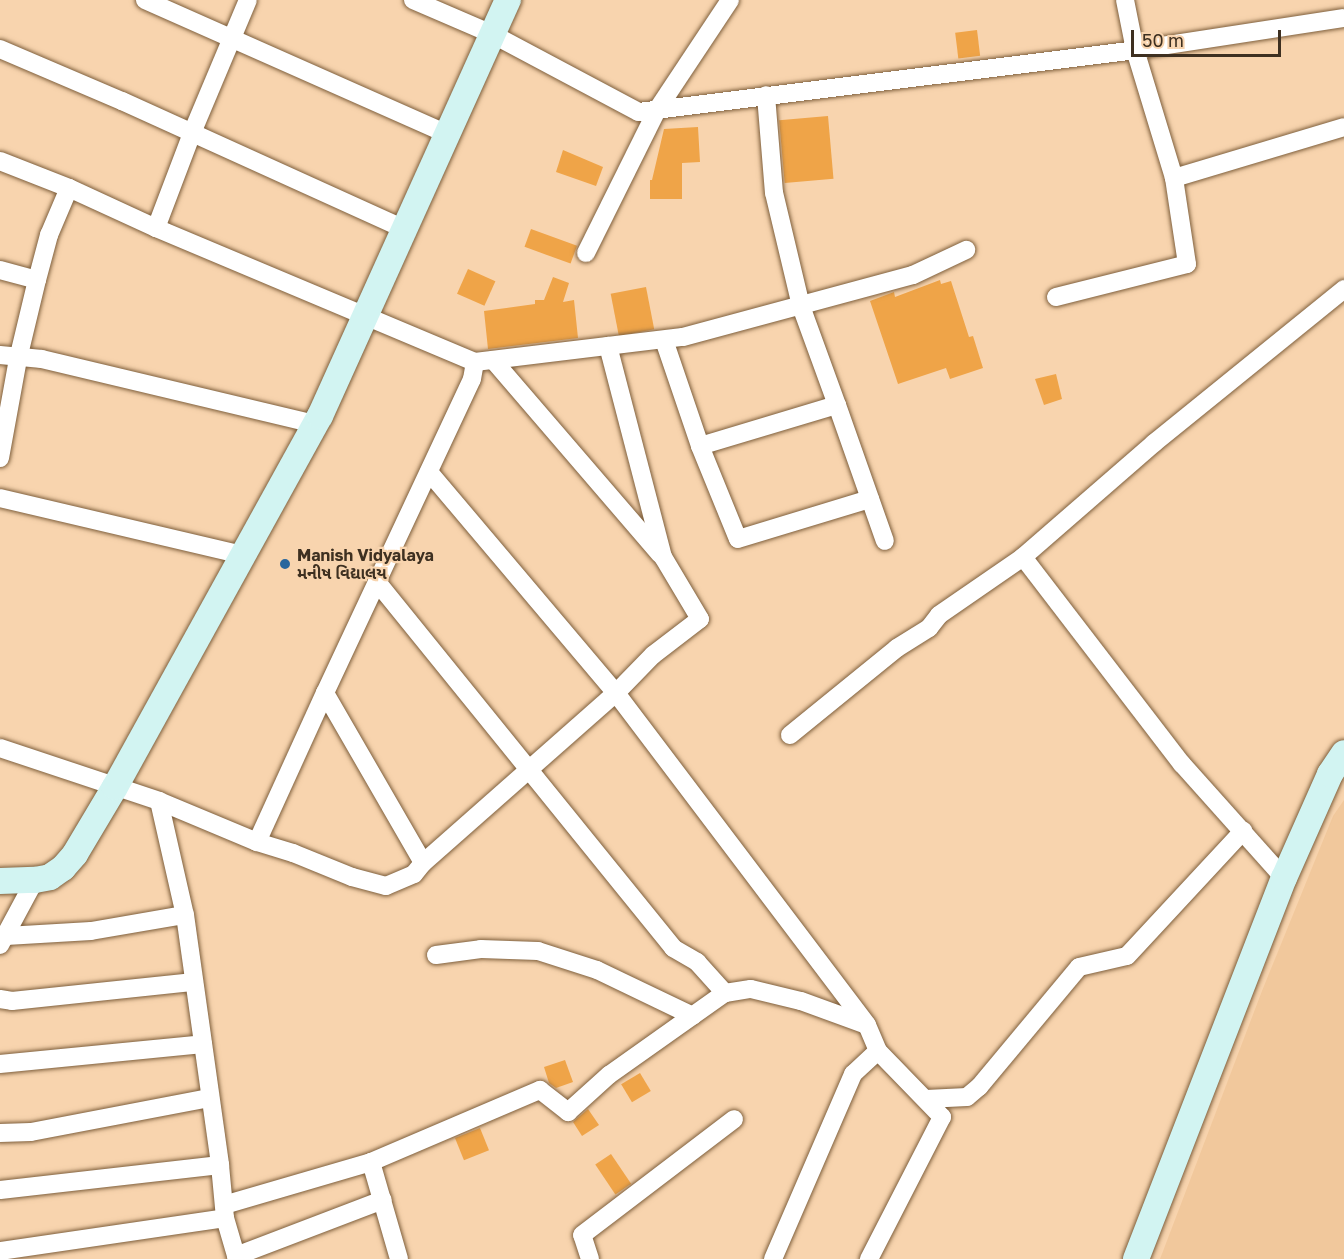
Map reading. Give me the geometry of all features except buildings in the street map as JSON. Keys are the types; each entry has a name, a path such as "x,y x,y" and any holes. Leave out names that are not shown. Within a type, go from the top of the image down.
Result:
{"main road":[{"path":"0,881 50,877 63,868 75,854 115,787 315,424 508,0"},
{"path":"1136,1259 1284,878 1330,774 1344,753"}],"street":[{"path":"145,0 447,134"},
{"path":"156,228 192,133 248,0"},
{"path":"413,0 492,34 639,112 1135,50 1344,18"},
{"path":"586,253 657,110 730,0"},
{"path":"1056,297 1187,264 1174,178 1135,50 1125,0"},
{"path":"0,49 404,229"},
{"path":"766,95 774,193 801,306 885,541"},
{"path":"1174,178 1344,127"},
{"path":"0,161 69,188 156,228 484,361 663,557 700,619 653,655 616,693 423,863 414,874 386,886 352,877 293,853 257,842 159,801 0,748"},
{"path":"0,458 9,357 37,280 49,235 69,188"},
{"path":"257,842 472,379 484,361 683,338 913,275 966,250"},
{"path":"0,270 37,280"},
{"path":"790,735 897,648 929,628 939,615 1023,557 1154,443 1344,289"},
{"path":"664,340 700,446 738,539 870,499"},
{"path":"608,346 663,557"},
{"path":"9,357 42,359 315,424"},
{"path":"700,446 837,405"},
{"path":"429,472 616,693 867,1025 878,1051 942,1117 869,1259"},
{"path":"0,498 243,555"},
{"path":"1023,557 1182,764 1284,878"},
{"path":"377,582 673,948 697,962 725,993"},
{"path":"325,693 423,863"},
{"path":"159,801 185,915 225,1211 236,1258 382,1200"},
{"path":"926,1099 967,1097 979,1087 1079,967 1128,956 1243,831"},
{"path":"3,941 35,880"},
{"path":"3,941 91,931 185,915"},
{"path":"436,956 481,949 538,951 597,970 693,1016"},
{"path":"0,999 22,1000 194,982"},
{"path":"2,1248 225,1211 371,1162 540,1090 568,1112 609,1075 725,993 751,989 801,1001 867,1025"},
{"path":"0,1064 203,1044"},
{"path":"773,1259 853,1074 878,1051"},
{"path":"0,1133 31,1131 210,1098"},
{"path":"590,1259 582,1235 734,1119"},
{"path":"371,1162 397,1258"},
{"path":"0,1190 220,1165"}],"shaded area":[{"path":"1344,800 1344,1259 1160,1259 1262,991 1333,816"}],"place":[{"name":"Manish Vidyalaya મનીષ વિદ્યાલય","path":"285,564"}]}
